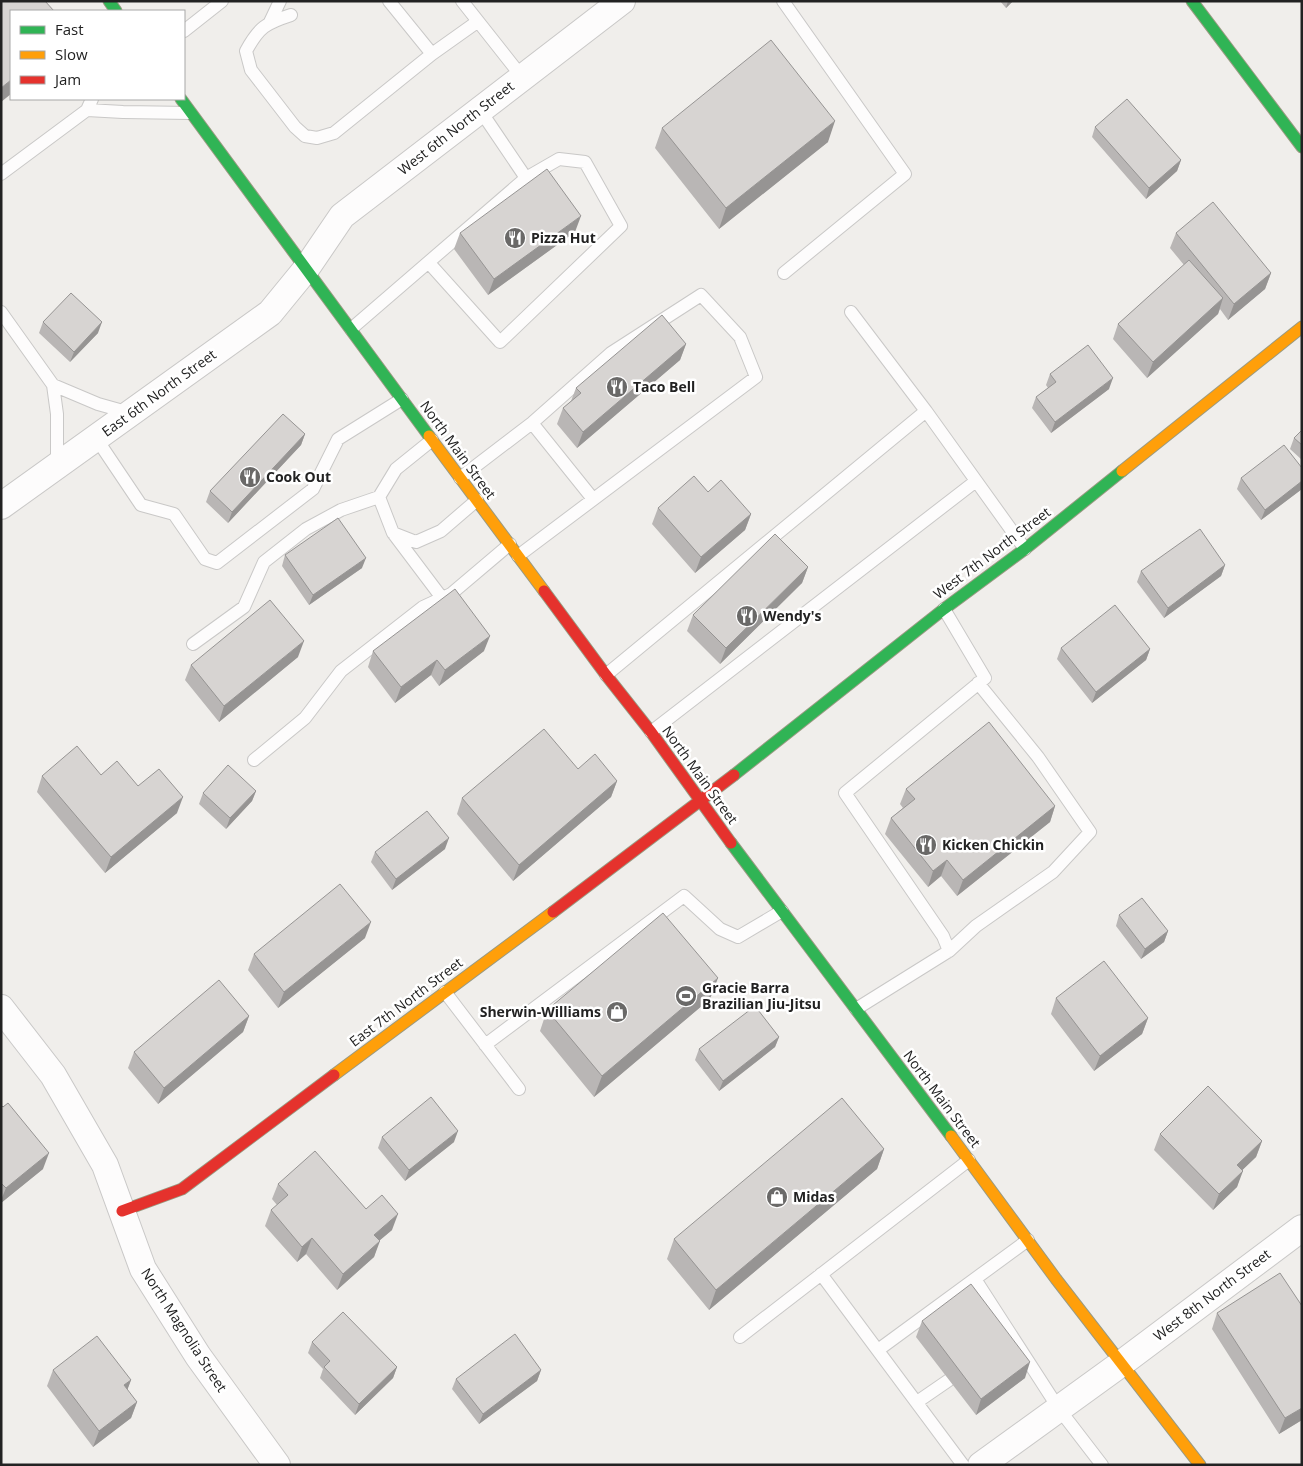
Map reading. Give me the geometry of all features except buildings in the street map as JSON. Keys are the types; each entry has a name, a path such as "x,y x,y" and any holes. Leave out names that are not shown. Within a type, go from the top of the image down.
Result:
{"main road":[{"path":"1192,1 1302,147"},
{"name":"North Main Street","path":"182,100 606,675 651,732 700,802 1028,1240 1200,1465"},
{"name":"West 7th North Street","path":"700,802 944,609 1025,549 1302,327"},
{"name":"East 7th North Street","path":"122,1211 182,1189 700,802"}],"street":[{"name":"West 6th North Street","path":"306,268 342,216 622,1"},
{"name":"East 6th North Street","path":"1,506 270,313 306,268"},
{"name":"North Magnolia Street","path":"1,1008 52,1075 105,1165 142,1269 198,1356 277,1465"},
{"name":"West 8th North Street","path":"981,1465 1122,1363 1302,1228"}],"lane":[{"path":"185,30 222,1"},
{"path":"270,22 280,1"},
{"path":"389,1 432,54"},
{"path":"462,1 522,77"},
{"path":"782,1 904,174 784,273"},
{"path":"291,14 270,22 255,35 246,51 251,70 295,127 305,136 317,138 334,132 432,54 477,22"},
{"path":"1,174 90,104 123,112 191,113"},
{"path":"480,110 526,178"},
{"path":"351,329 526,178 559,158 585,162 621,226 500,342 429,263"},
{"path":"460,478 532,423 611,354 700,295 740,336 756,377 518,556"},
{"path":"1,312 53,385 57,414 56,466"},
{"path":"851,312 926,411 1025,549"},
{"path":"53,385 98,404 130,413"},
{"path":"96,438 141,505 174,514 205,559 218,563 313,488 338,439 402,399"},
{"path":"606,675 926,411"},
{"path":"532,423 593,499"},
{"path":"192,644 244,607 264,562 306,529 341,510 379,497 396,469 432,440"},
{"path":"651,732 976,481"},
{"path":"379,497 393,533 442,598"},
{"path":"393,533 416,542 441,531 477,500"},
{"path":"254,760 305,718 342,671 423,607 451,594 510,544"},
{"path":"944,609 985,678 845,793 943,936 949,950"},
{"path":"856,1009 949,950 976,926 1053,872 1090,832 1038,757 978,683"},
{"path":"485,1046 684,896 720,929 738,937 782,911"},
{"path":"445,992 518,1089"},
{"path":"740,1337 969,1160"},
{"path":"878,1350 1028,1240"},
{"path":"821,1274 963,1465"},
{"path":"975,1279 1059,1409 1102,1465"},
{"path":"999,1344 1011,1335"},
{"path":"916,1402 949,1380"}],"traffic: fast":[{"path":"109,1 115,10"},
{"path":"1192,1 1302,147"},
{"path":"182,100 429,436"},
{"path":"734,775 944,609 1025,549 1122,471"},
{"path":"731,843 951,1136"}],"traffic: slow":[{"path":"1122,471 1302,327"},
{"path":"429,436 544,591"},
{"path":"334,1075 553,912"},
{"path":"951,1136 1056,1279 1200,1465"}],"traffic: jam":[{"path":"544,591 651,732 731,843"},
{"path":"553,912 734,775"},
{"path":"122,1211 182,1189 334,1075"}],"place":[{"name":"Pizza Hut","path":"515,238"},
{"name":"Taco Bell","path":"617,387"},
{"name":"Cook Out","path":"250,477"},
{"name":"Wendy's","path":"747,616"},
{"name":"Kicken Chickin","path":"926,845"},
{"name":"Gracie Barra Brazilian Jiu-Jitsu","path":"686,996"},
{"name":"Sherwin-Williams","path":"617,1012"},
{"name":"Midas","path":"777,1197"}]}
